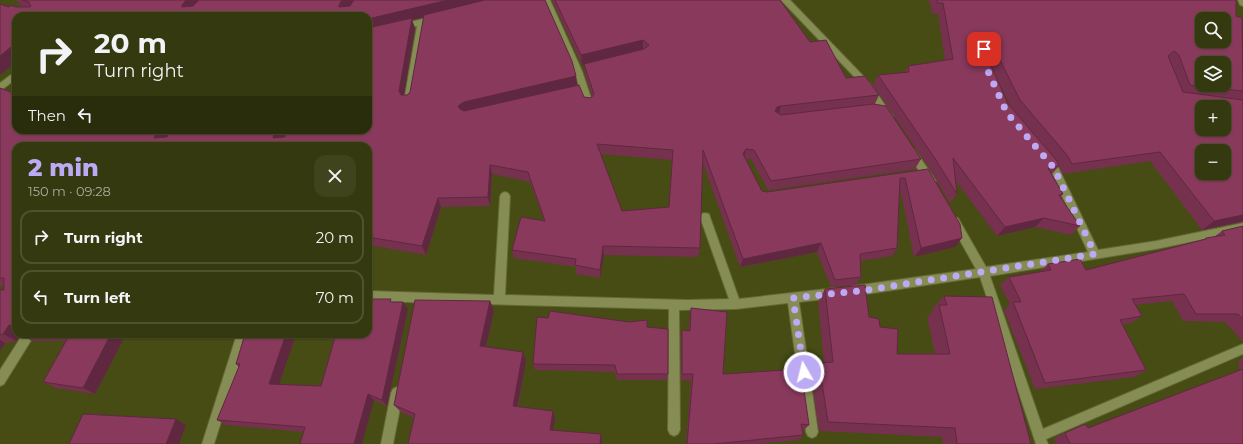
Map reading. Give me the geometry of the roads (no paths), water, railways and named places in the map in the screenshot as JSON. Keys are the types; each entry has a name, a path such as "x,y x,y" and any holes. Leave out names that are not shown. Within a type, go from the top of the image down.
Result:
{"street":[{"path":"546,0 582,70 580,90 589,104"},
{"path":"784,0 867,85 893,124"},
{"path":"391,30 444,16"},
{"path":"408,101 422,22"},
{"path":"0,88 12,78"},
{"path":"874,110 885,112"},
{"path":"905,142 922,173 937,191"},
{"path":"1040,152 1054,168 1095,254"},
{"path":"499,299 505,196"},
{"path":"949,211 984,272 1041,440 1243,349"},
{"path":"705,217 736,304"},
{"path":"372,296 674,304 736,304 867,290 1156,245 1243,227"},
{"path":"414,312 417,297"},
{"path":"793,298 812,432"},
{"path":"674,304 674,430"},
{"path":"0,380 26,338"},
{"path":"208,444 242,338"},
{"path":"387,444 400,382"}]}
